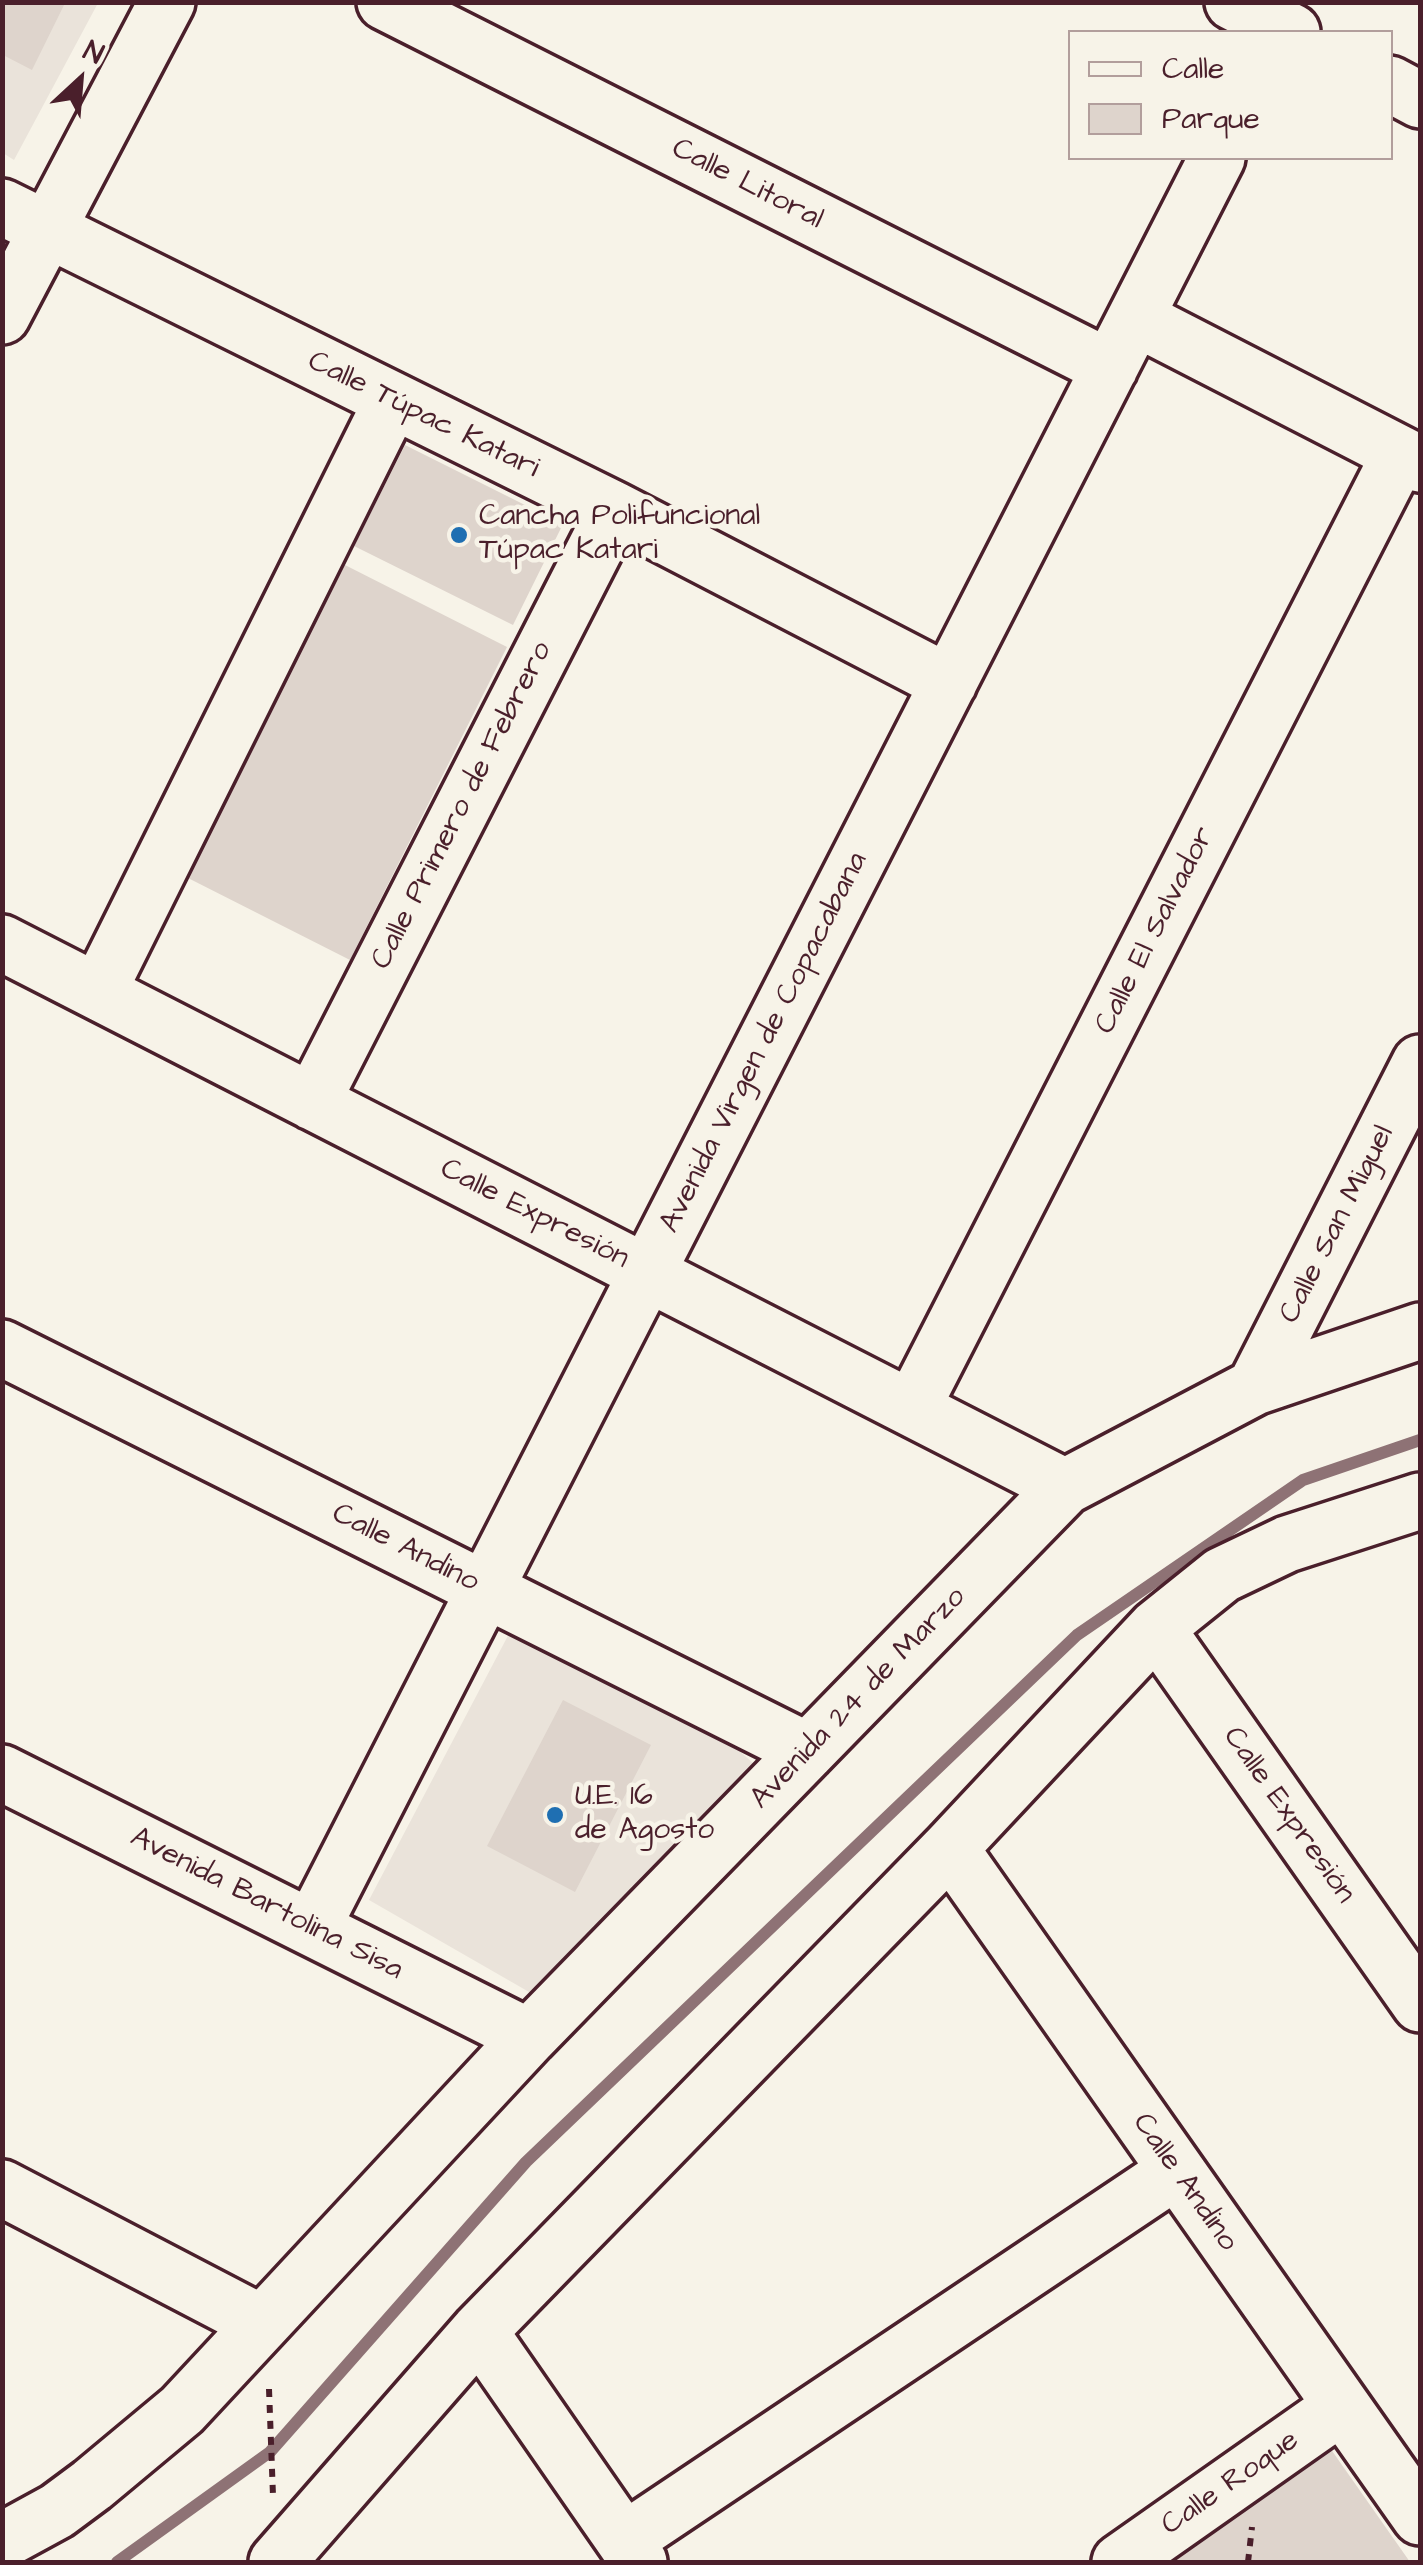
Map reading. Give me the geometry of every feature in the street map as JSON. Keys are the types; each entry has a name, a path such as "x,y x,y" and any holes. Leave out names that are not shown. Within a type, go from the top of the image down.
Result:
{"street":[{"path":"2,316 24,218 167,2"},
{"name":"Calle Litoral","path":"385,2 1110,368"},
{"path":"1234,2 1288,24"},
{"path":"1393,86 1420,100"},
{"name":"Avenida Virgen de Copacabana","path":"312,1928 1216,160"},
{"name":"Calle Túpac Katari","path":"24,218 615,510 949,683"},
{"path":"1136,318 1410,459"},
{"path":"98,992 392,401"},
{"name":"Calle El Salvador","path":"912,1408 1410,459"},
{"name":"Calle Primero de Febrero","path":"312,1102 615,510"},
{"name":"Calle Expresión","path":"2,943 1065,1487"},
{"name":"Calle San Miguel","path":"1256,1387 1420,1063"},
{"name":"Avenida 24 de Marzo","path":"2,2541 56,2511 138,2449 196,2396 529,2036 1065,1487 1256,1387 1420,1331"},
{"name":"Calle Andino","path":"2,1348 808,1751"},
{"path":"277,2562 478,2331 950,1848 1156,1628 1222,1576 1287,1544 1420,1500"},
{"name":"Calle Expresión","path":"1156,1628 1420,2004"},
{"name":"Avenida Bartolina Sisa","path":"2,1773 529,2036"},
{"name":"Calle Andino","path":"950,1848 1420,2517"},
{"path":"478,2331 632,2551 1176,2171"},
{"path":"2,2188 261,2324"},
{"name":"Calle Roque","path":"1120,2562 1342,2406"}],"path":[{"path":"261,2324 269,2386 277,2562"},
{"path":"1248,2562 1253,2521"}],"shaded area":[{"path":"2,3 98,3 14,160 3,153"},
{"path":"512,1628 717,1731 763,1772 543,2000 369,1900"}],"green space":[{"path":"2,3 65,3 32,70 3,55"},
{"name":"Cancha Polifuncional Túpac Katari","path":"405,445 563,524 513,625 354,546"},
{"path":"343,564 507,647 350,960 186,877"},
{"path":"563,1700 651,1745 575,1892 487,1846"},
{"path":"1323,2438 1410,2562 1143,2562"}],"waterway":[{"path":"117,2562 270,2452 526,2162 1077,1635 1303,1480 1420,1440"}],"place":[{"name":"Cancha Polifuncional Túpac Katari","path":"459,535"},
{"name":"U.E. 16 de Agosto","path":"555,1815"}]}
